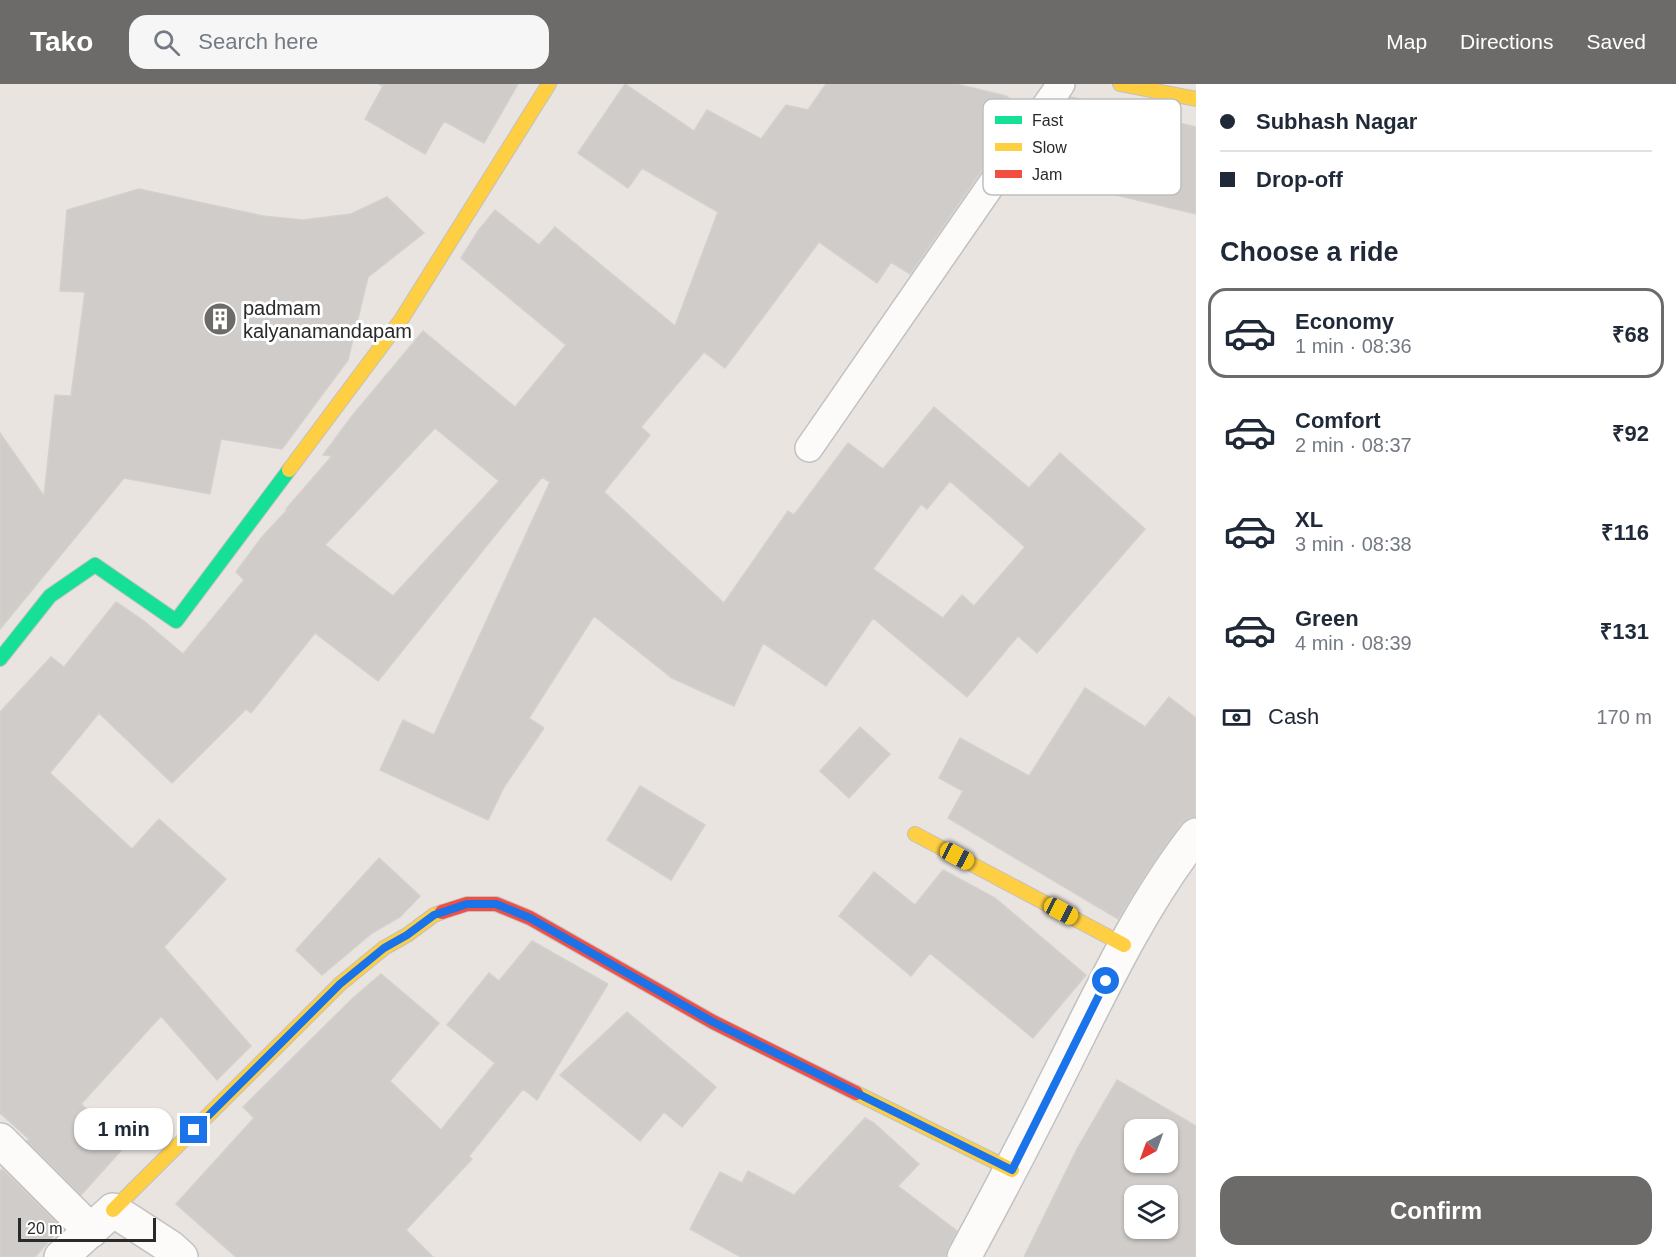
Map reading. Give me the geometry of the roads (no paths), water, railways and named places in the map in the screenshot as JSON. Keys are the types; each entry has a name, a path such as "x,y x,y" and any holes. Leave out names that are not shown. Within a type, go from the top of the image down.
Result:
{"street":[{"path":"0,659 50,596 95,566 176,621 401,320 549,84"},
{"path":"1120,84 1196,99"},
{"path":"915,834 1124,945"},
{"path":"964,1257 1012,1170 1124,945 1192,850"},
{"path":"61,1257 102,1220 340,984 384,948 407,935 434,915 467,904 496,904 530,918 713,1022 1012,1170"},
{"path":"0,1140 102,1220 170,1247 181,1257"}],"lane":[{"path":"1051,99 1061,84"},
{"path":"809,448 984,195"}],"place":[{"name":"padmam kalyanamandapam","path":"220,319"}]}
